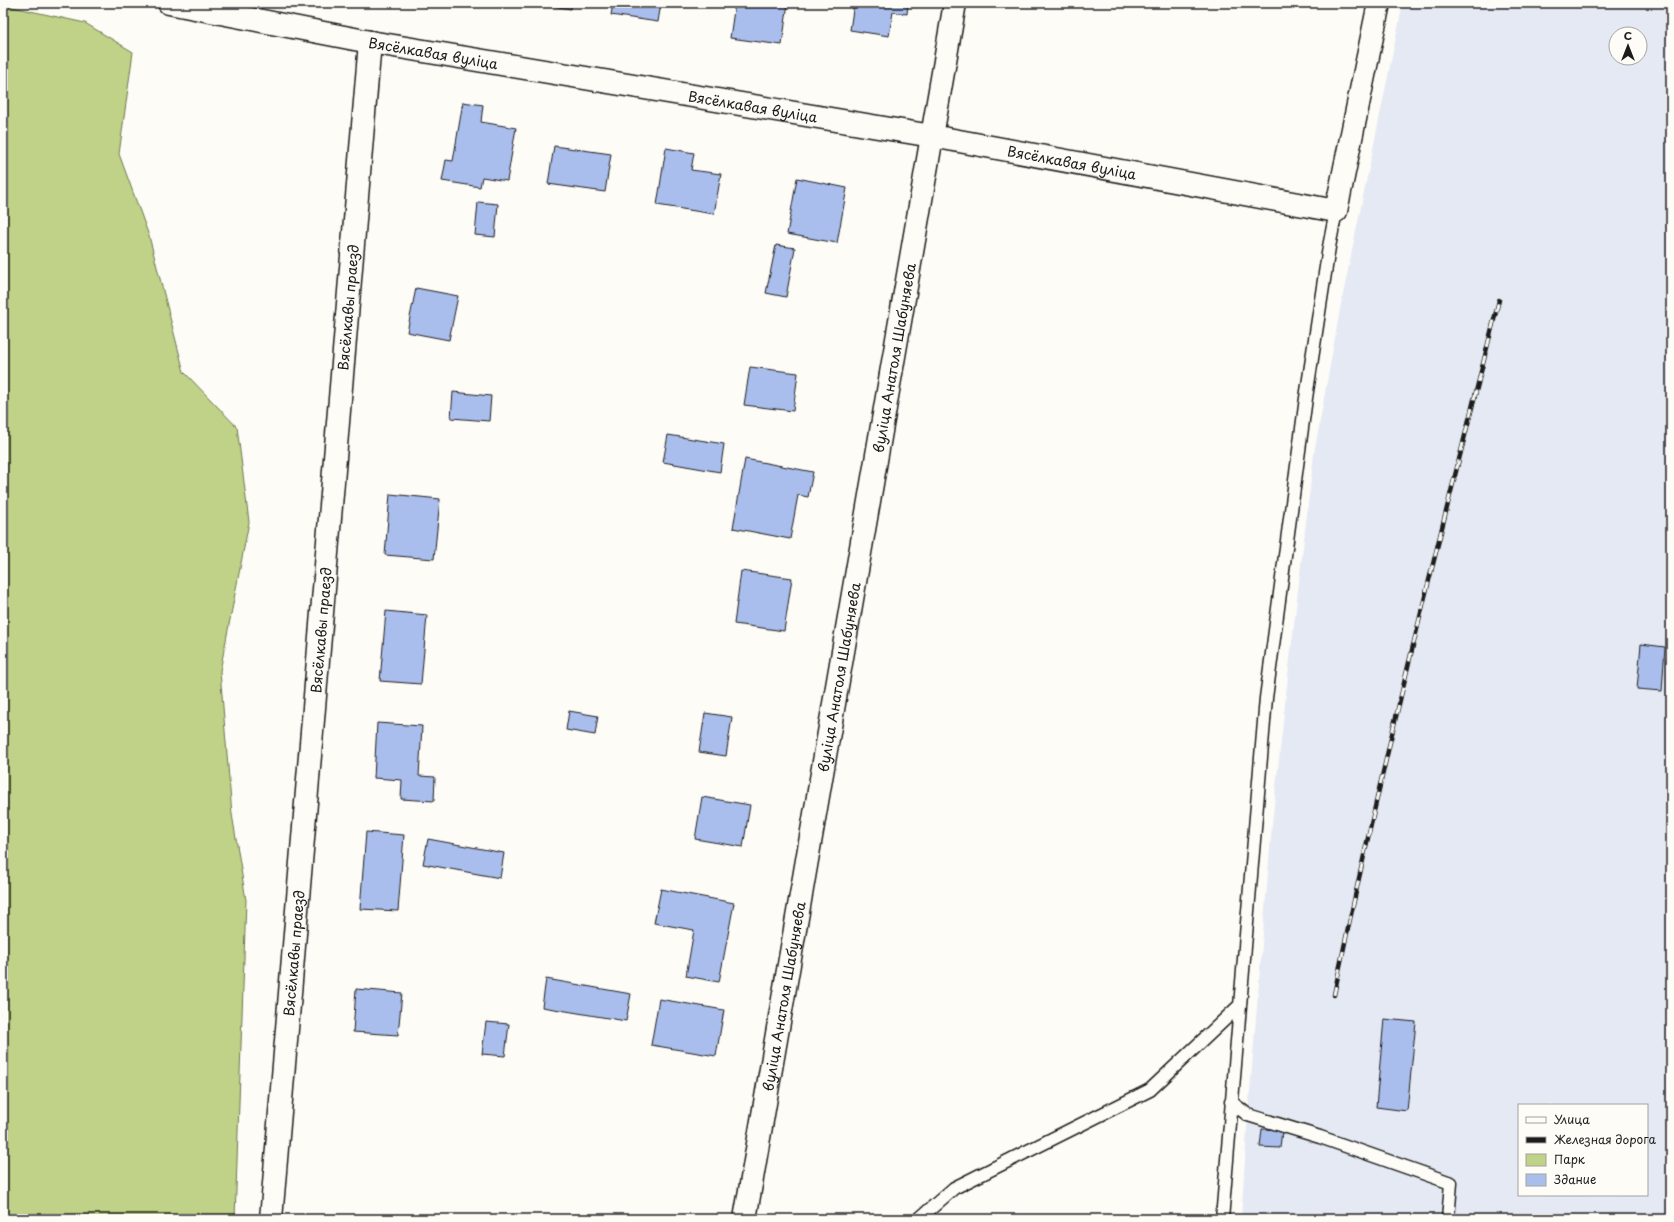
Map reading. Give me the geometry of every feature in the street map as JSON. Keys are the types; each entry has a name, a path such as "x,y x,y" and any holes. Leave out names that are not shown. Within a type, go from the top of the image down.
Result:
{"street":[{"name":"Вясёлкавая вуліца","path":"169,3 370,42 932,136 1336,211"},
{"name":"вуліца Анатоля Шабуняева","path":"744,1219 955,3"},
{"path":"1336,211 1379,3"},
{"name":"Вясёлкавы праезд","path":"271,1219 370,42"}],"lane":[{"path":"1222,1219 1266,698 1306,398 1329,247 1336,211"},
{"path":"919,1219 954,1188 1150,1090 1239,1006"},
{"path":"1231,1102 1248,1115 1320,1137 1451,1183 1448,1219"}],"shaded area":[{"path":"1403,3 1671,3 1671,1219 1241,1219 1272,824 1314,454 1341,304"}],"green space":[{"path":"3,5 85,23 133,52 119,154 149,236 184,372 237,427 249,522 220,671 232,814 246,900 235,1219 3,1219"}],"building":[{"path":"532,3 572,3 571,9"},
{"path":"613,3 661,3 658,22 611,15"},
{"path":"735,3 788,3 782,45 730,38"},
{"path":"854,3 908,3 907,14 893,12 889,36 850,30"},
{"path":"463,102 483,105 481,122 516,128 507,181 482,177 480,187 442,181 446,160 453,161"},
{"path":"554,146 611,154 605,192 548,184"},
{"path":"666,148 694,153 691,170 721,174 714,214 657,205"},
{"path":"797,178 847,188 837,243 787,234"},
{"path":"478,202 498,204 495,237 475,235"},
{"path":"776,245 795,248 786,297 766,293"},
{"path":"416,288 458,296 449,340 407,332"},
{"path":"750,367 798,373 793,411 744,405"},
{"path":"453,392 491,396 489,421 451,418"},
{"path":"668,435 724,444 720,472 663,462"},
{"path":"745,459 813,472 808,497 798,495 790,539 733,528"},
{"path":"390,494 440,499 434,559 385,555"},
{"path":"741,571 792,578 784,631 734,624"},
{"path":"386,611 427,615 421,684 380,681"},
{"path":"1641,644 1665,647 1662,691 1637,689"},
{"path":"569,711 598,716 595,735 566,730"},
{"path":"705,713 732,717 726,756 699,752"},
{"path":"377,723 422,726 419,776 435,777 434,801 401,799 402,780 374,778"},
{"path":"702,797 750,805 743,847 695,839"},
{"path":"366,832 404,835 398,911 360,909"},
{"path":"428,839 504,853 500,878 423,864"},
{"path":"661,889 734,903 719,982 686,976 694,930 654,923"},
{"path":"546,979 631,994 626,1021 542,1007"},
{"path":"356,989 402,993 398,1035 353,1032"},
{"path":"659,999 724,1010 716,1056 651,1045"},
{"path":"1384,1019 1416,1022 1407,1111 1376,1107"},
{"path":"486,1022 509,1024 505,1056 482,1054"},
{"path":"1262,1129 1282,1130 1280,1148 1260,1147"}],"railway":[{"path":"1334,995 1352,908 1392,734 1499,300"}]}
